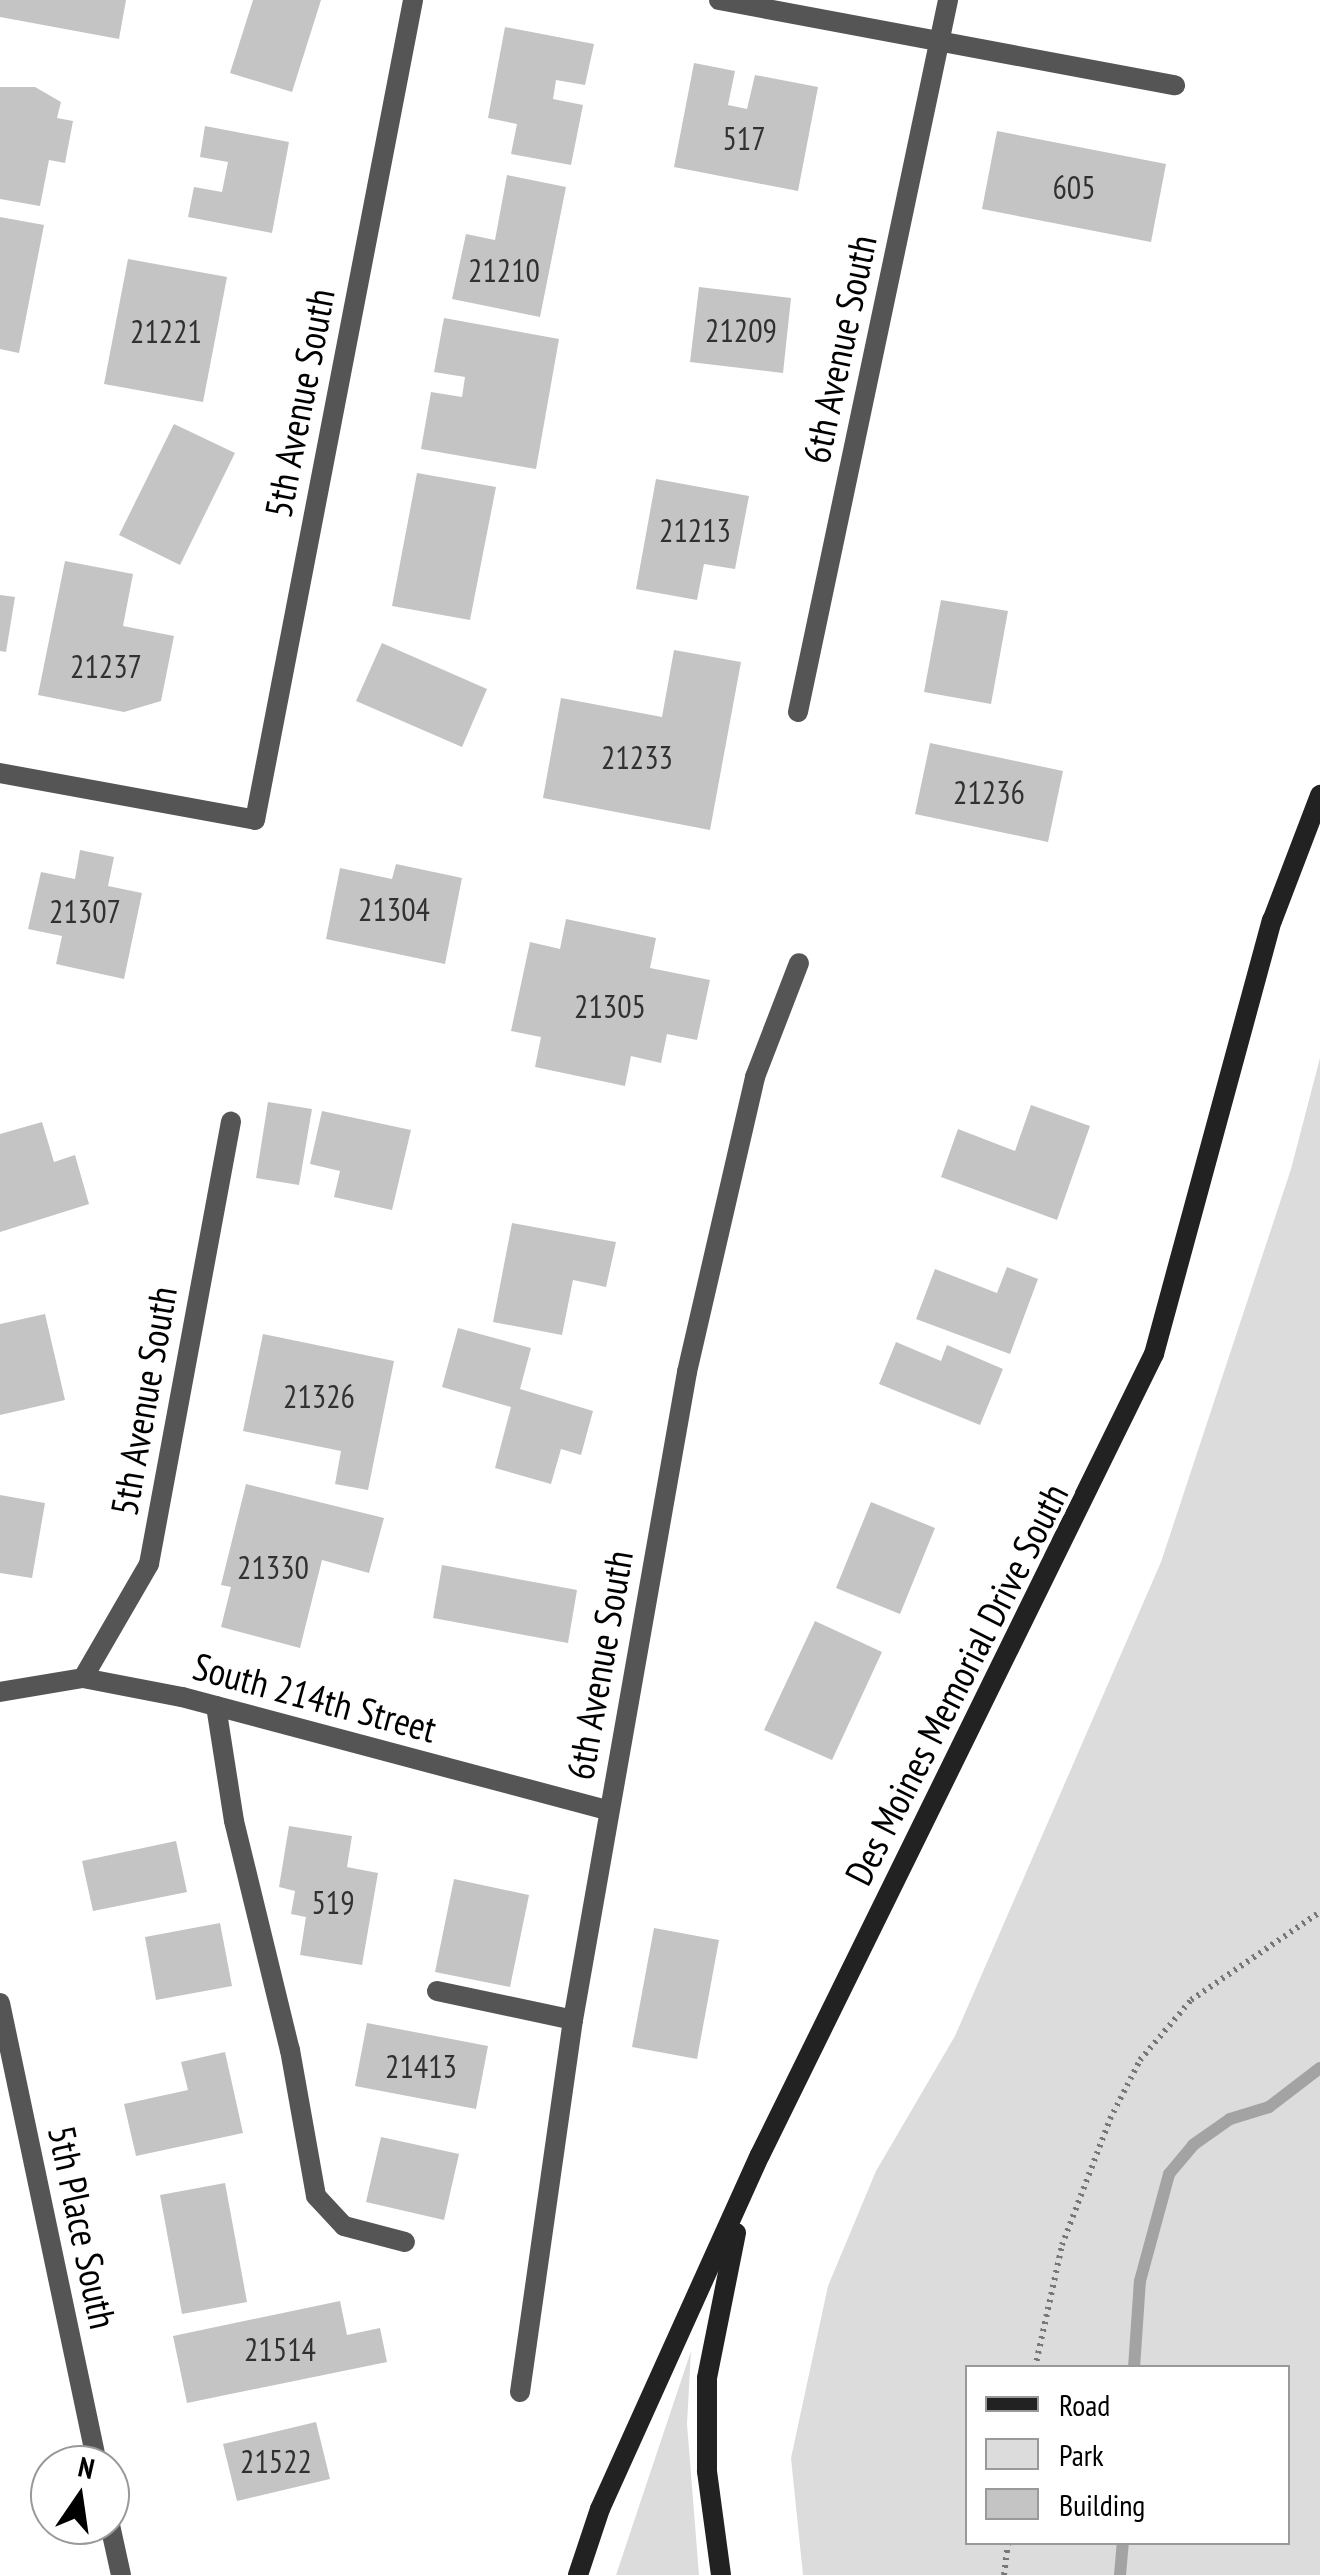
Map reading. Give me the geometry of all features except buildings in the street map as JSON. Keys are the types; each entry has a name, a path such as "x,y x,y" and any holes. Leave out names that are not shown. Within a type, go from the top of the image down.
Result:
{"main road":[{"name":"Des Moines Memorial Drive South","path":"578,2575 600,2509 760,2154 1154,1354 1272,921 1320,795"},
{"path":"722,2575 707,2471 707,2378 724,2276 760,2154"}],"street":[{"name":"5th Avenue South","path":"0,773 254,820 412,0"},
{"path":"719,0 1175,85"},
{"name":"6th Avenue South","path":"798,712 948,0"},
{"name":"6th Avenue South","path":"520,2392 573,2020 691,1353 756,1077 799,963"},
{"name":"5th Avenue South","path":"83,1678 149,1564 231,1122"},
{"name":"South 214th Street","path":"0,1692 83,1678 216,1706 608,1810"},
{"path":"216,1706 234,1821 290,2050 316,2196 344,2226 405,2242"},
{"path":"437,1991 573,2020"},
{"name":"5th Place South","path":"0,2003 94,2445"},
{"path":"114,2545 121,2575"}],"path":[{"path":"1037,2365 1062,2246 1110,2119 1140,2060 1191,2000 1320,1912"},
{"path":"1004,2575 1008,2545"}],"green space":[{"path":"1320,1058 1320,2575 803,2575 791,2458 828,2286 876,2171 955,2036 1161,1562 1291,1169"},
{"path":"691,2351 687,2424 699,2575 616,2575"}],"waterway":[{"path":"1134,2365 1140,2281 1169,2174 1193,2145 1230,2119 1269,2107 1320,2068"},
{"path":"1120,2575 1123,2545"}]}
